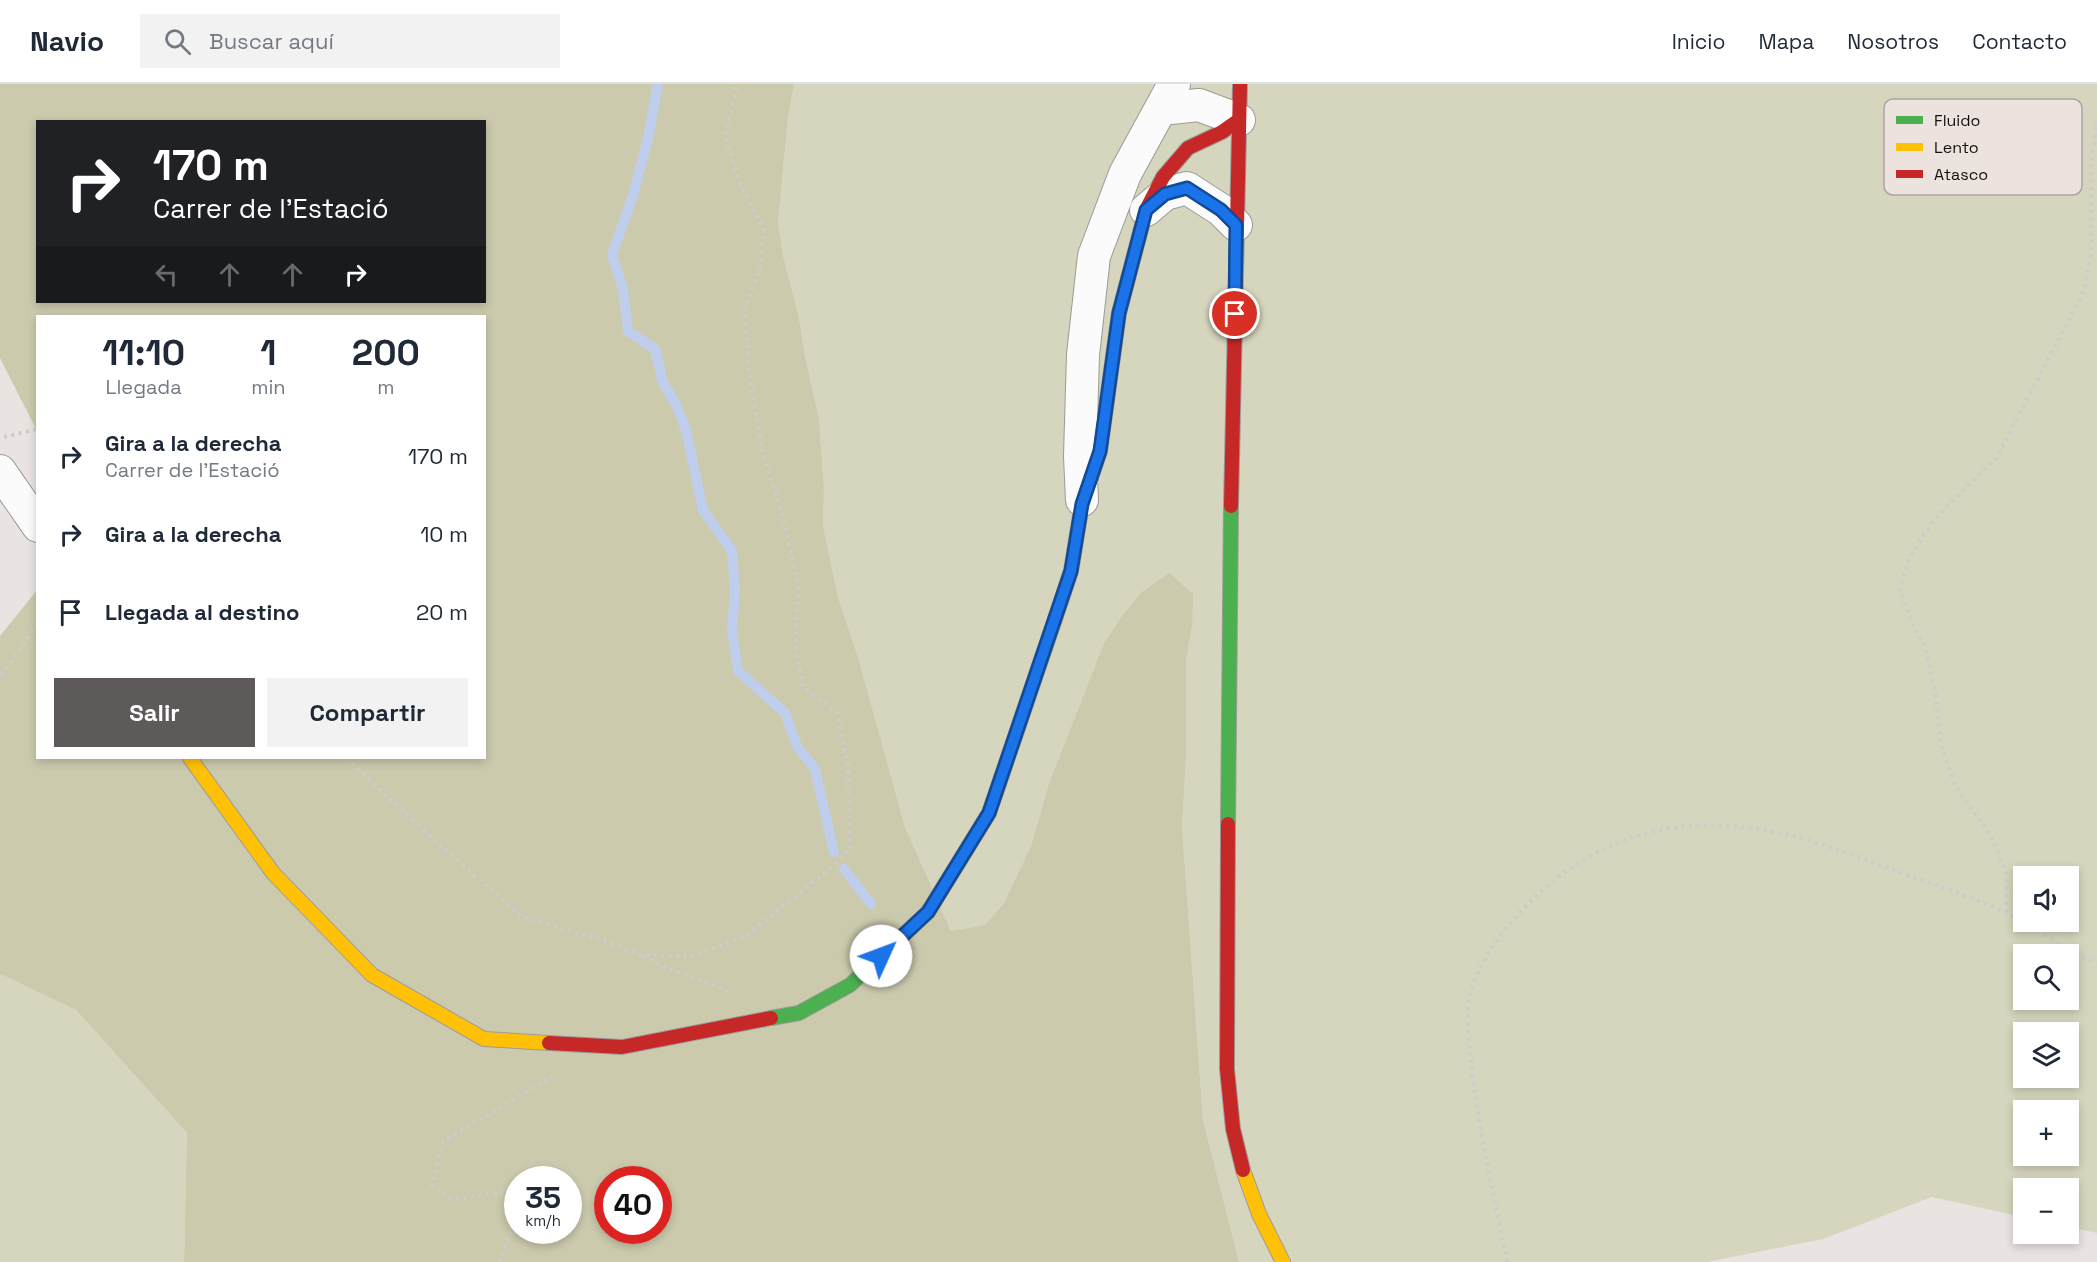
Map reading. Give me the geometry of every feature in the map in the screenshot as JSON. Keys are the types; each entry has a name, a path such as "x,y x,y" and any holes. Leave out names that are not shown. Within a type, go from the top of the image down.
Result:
{"street":[{"path":"1240,84 1228,647 1227,1069 1234,1130 1248,1187 1270,1240 1283,1262"},
{"path":"1082,504 1080,456 1083,355 1094,256 1125,174 1167,97 1199,105 1239,120"},
{"path":"191,759 273,873 372,975 484,1039 622,1047 799,1013 850,985 928,912 989,813 1071,571 1082,504 1100,451 1119,313 1146,210 1163,177 1188,148 1222,132 1239,120"},
{"path":"1146,210 1165,194 1187,188 1221,210 1236,225"},
{"path":"0,471 36,523"}],"path":[{"path":"640,955 695,956 747,935 828,871 850,850 848,765 837,713 803,687 796,647 798,586 783,516 763,454 748,373 745,307 760,269 764,229 741,186 725,137 737,84"},
{"path":"2006,912 2007,874 1991,837 1956,787 1941,746 1936,697 1925,646 1913,625 1900,590 1908,562 1924,534 1942,511 1996,458 2084,291 2091,255 2091,168 2097,121"},
{"path":"0,438 36,429"},
{"path":"0,675 36,626"},
{"path":"347,759 522,917 603,940 671,970 737,994"},
{"path":"1507,1262 1474,1087 1468,1033 1470,995 1484,962 1505,928 1540,891 1575,864 1605,848 1647,833 1682,826 1717,825 1758,828 1816,843 2006,912 2097,963"},
{"path":"504,1193 452,1200 432,1185 443,1141 555,1075"},
{"path":"500,1262 506,1244"}],"green space":[{"path":"0,84 794,84 788,118 778,222 783,255 799,318 819,419 824,488 823,526 838,597 858,657 905,827 951,931 985,925 1004,903 1031,846 1049,783 1104,643 1122,616 1142,592 1169,573 1193,594 1192,626 1186,661 1186,760 1182,827 1203,1120 1239,1262 184,1262 187,1133 76,1010 0,974 0,636 36,591 36,759 486,759 486,315 36,315 36,429 0,358"},
{"path":"794,84 2097,84 2097,1233 2079,1229 2079,1178 2013,1178 2013,1215 1932,1197 1823,1239 1707,1262 1239,1262 1203,1120 1182,827 1186,760 1186,661 1192,626 1122,616 1104,643 1049,783 1031,846 1004,903 985,925 951,931 905,827 858,657 838,597 823,526 824,488 819,419 799,318 783,255 778,222 788,118"},
{"path":"0,974 76,1010 187,1133 184,1262 0,1262"}],"waterway":[{"path":"658,84 648,138 633,195 612,255 623,289 628,331 655,349 663,383 676,404 686,430 703,510 732,551 735,590 732,630 738,671 785,713 797,746 815,769 834,852"},
{"path":"844,869 871,904"}],"traffic: fast":[{"path":"1228,824 1231,506"},
{"path":"771,1018 799,1013 850,985 928,912 989,813 1055,619"}],"traffic: slow":[{"path":"191,759 273,873 372,975 484,1039 549,1043"},
{"path":"1243,1170 1259,1214 1283,1262"}],"traffic: jam":[{"path":"1231,506 1240,84"},
{"path":"1055,619 1071,571 1082,504 1100,451 1119,313 1146,210 1163,177 1188,148 1222,132 1239,120"},
{"path":"1228,824 1227,1069 1233,1129 1243,1170"},
{"path":"549,1043 622,1047 771,1018"}],"route":[{"path":"881,956 928,912 989,813 1071,571 1082,504 1100,451 1119,313 1146,210 1165,194 1187,188 1221,210 1236,225 1235,314"}]}
